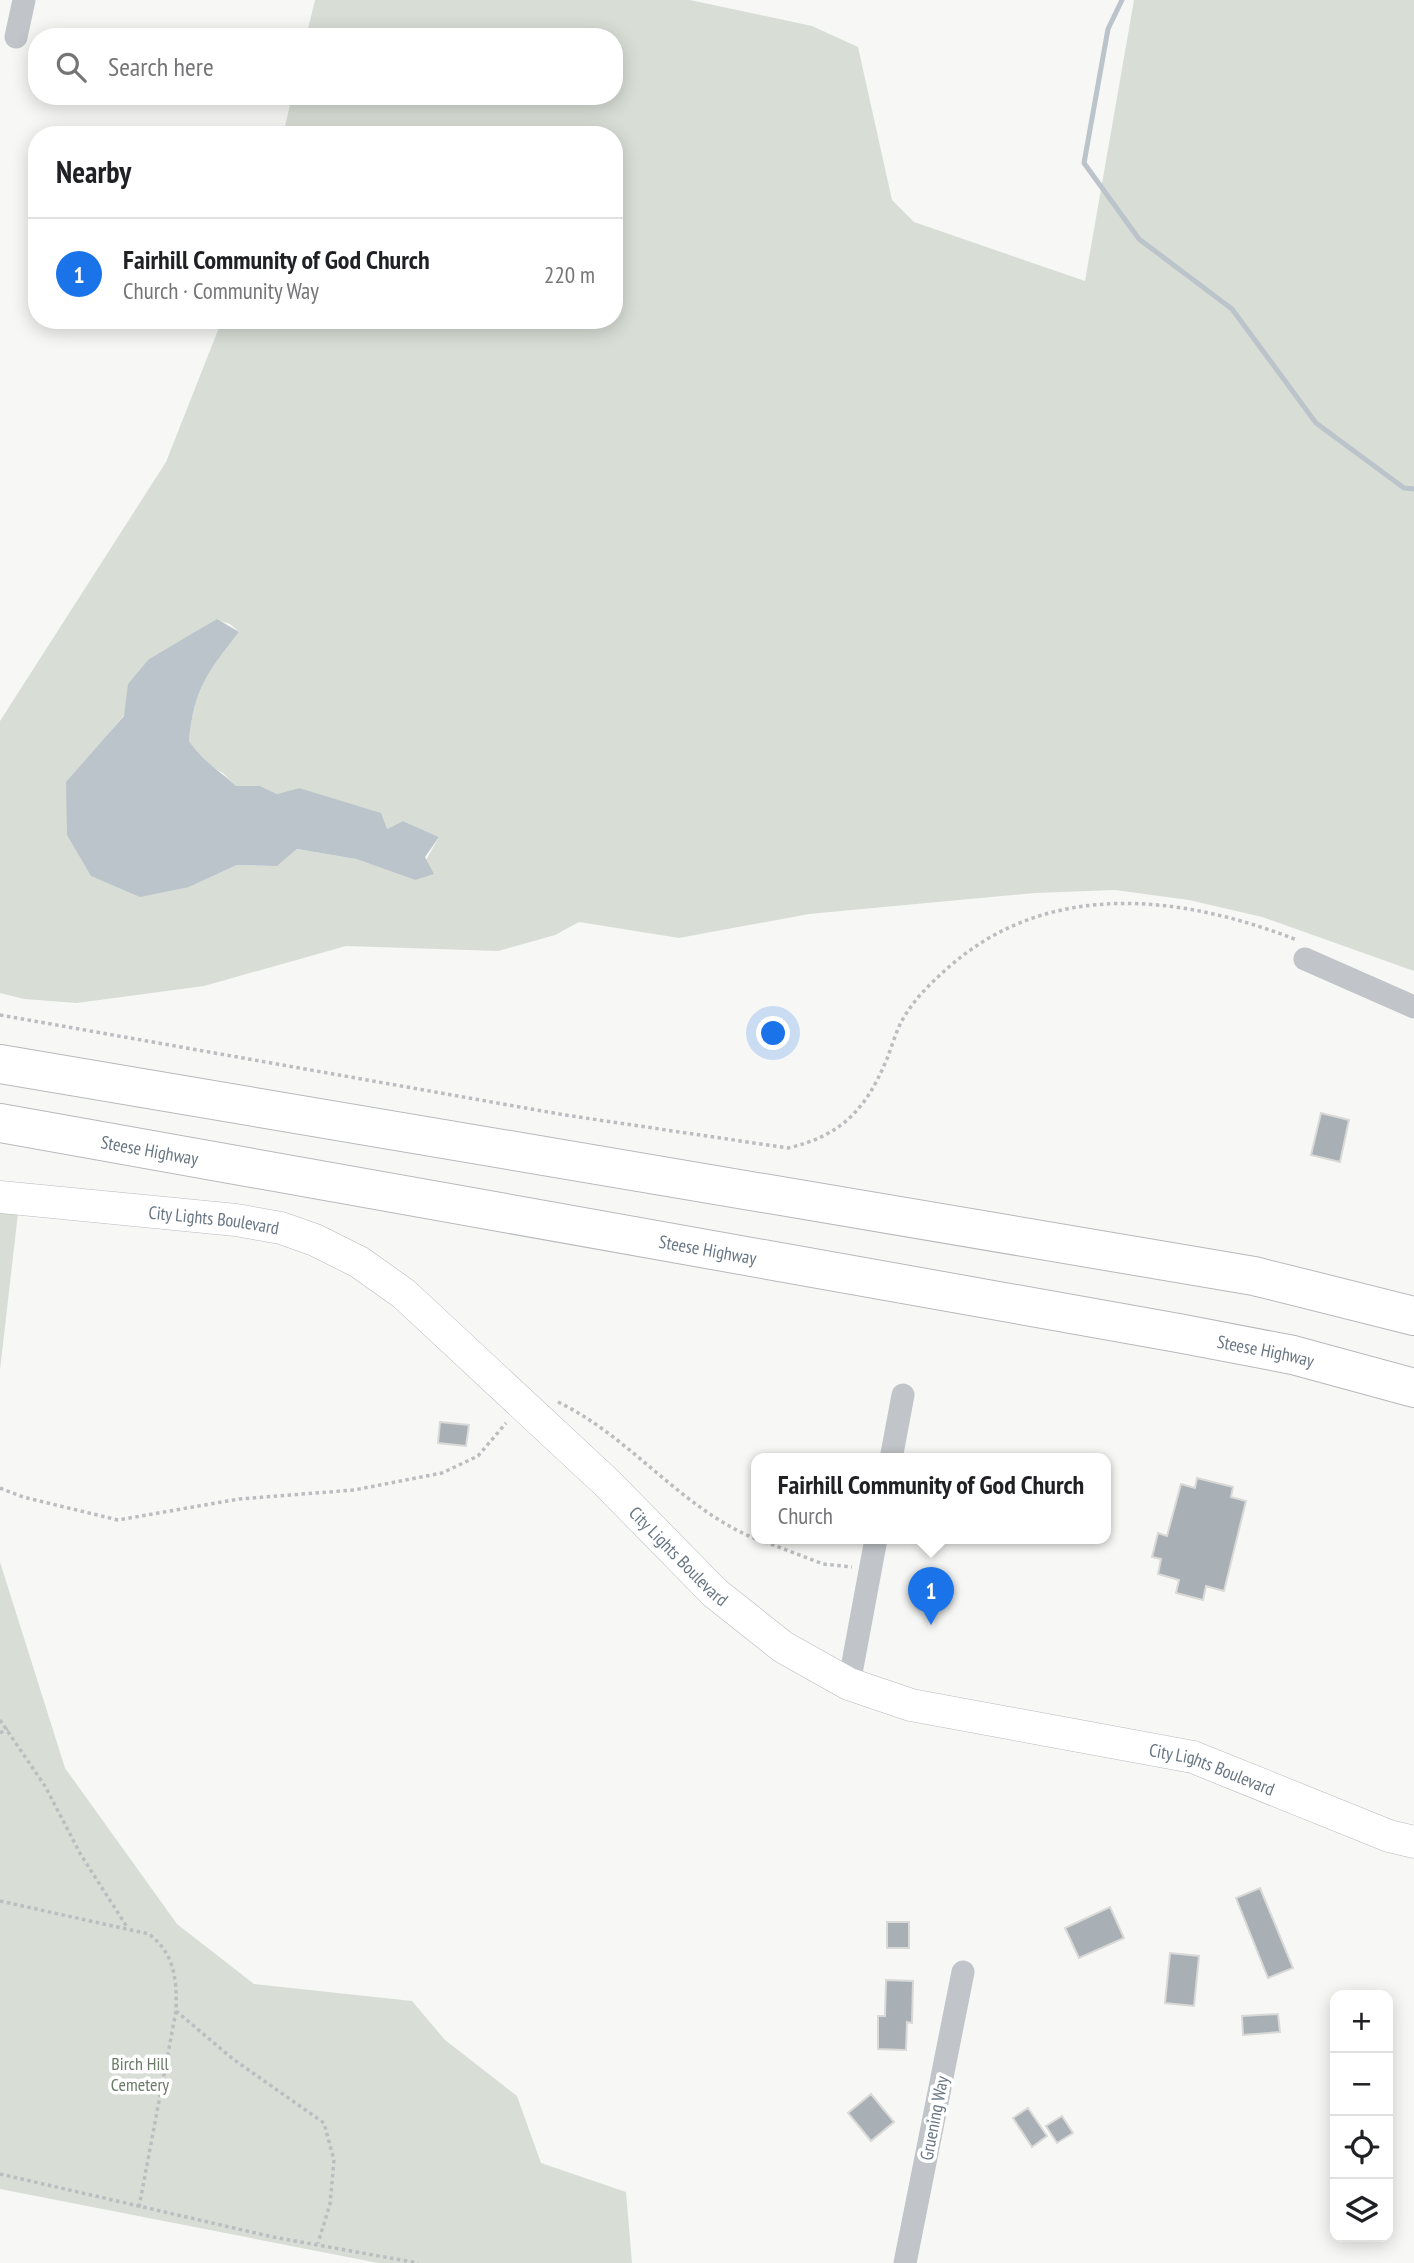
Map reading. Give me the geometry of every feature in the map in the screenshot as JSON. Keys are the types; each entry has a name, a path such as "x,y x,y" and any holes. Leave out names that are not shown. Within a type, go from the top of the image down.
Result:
{"highway":[{"path":"0,1064 1254,1276 1414,1316"},
{"name":"Steese Highway","path":"0,1123 1178,1333 1293,1356 1414,1388"}],"street":[{"path":"16,37 24,0"},
{"path":"1302,950 1414,1007"},
{"name":"City Lights Boulevard","path":"0,1196 236,1220 281,1228 315,1240 359,1262 404,1294 520,1399 715,1592 783,1647 849,1684 924,1708 1193,1757 1389,1836 1414,1842"},
{"path":"892,1453 903,1395"},
{"path":"849,1684 875,1544"},
{"name":"Gruening Way","path":"905,2263 963,1972"}],"path":[{"path":"0,1015 565,1115 788,1148 834,1133 876,1084 902,1019 927,986 964,954 1014,923 1063,908 1133,904 1212,914 1267,928 1302,950"},
{"path":"0,1488 23,1497 118,1520 239,1499 354,1490 442,1473 478,1456 499,1434 520,1399 545,1395 578,1412 681,1495 739,1532 751,1537"},
{"path":"770,1544 823,1564 870,1569"},
{"path":"0,1720 8,1728 127,1928"},
{"path":"0,1733 8,1728"},
{"path":"0,1901 149,1934 162,1943 171,1959 177,1983 176,2011 139,2207"},
{"path":"176,2011 233,2059 324,2123 334,2160 330,2204 318,2244"},
{"path":"0,2174 273,2237 418,2263"}],"green space":[{"path":"315,0 690,0 812,26 858,47 892,200 914,222 1085,281 1134,0 1414,0 1414,971 1262,917 1189,900 1115,890 1035,893 809,914 679,938 579,922 555,935 498,951 346,946 204,986 77,1003 24,999 0,993 0,721 166,462 218,329 623,329 623,126 285,126 290,105 623,105 623,28 308,28","holes":["217,620 230,624 239,632 210,671 194,708 189,741 203,762 223,773 236,786 260,786 277,794 299,788 387,829 403,821 439,837 415,880 356,859 297,849 277,866 237,865 189,887 100,745 124,715 149,659"]},
{"path":"0,1211 18,1213 0,1370"},
{"name":"Birch Hill Cemetery","path":"0,1562 65,1768 177,1924 254,1984 412,2001 445,2040 517,2096 541,2163 626,2192 632,2263 378,2263 0,2189"}],"shaded area":[{"path":"217,619 239,632 211,670 199,694 189,741 195,749 236,786 260,786 277,794 299,788 381,813 387,829 403,821 439,837 425,857 434,874 415,880 356,859 297,849 277,866 237,865 189,887 140,897 91,876 67,835 66,782 124,716 128,684 149,659"}],"building":[{"path":"1321,1113 1349,1120 1340,1162 1311,1155"},
{"path":"440,1422 469,1425 466,1446 438,1443"},
{"path":"1197,1478 1233,1487 1231,1497 1246,1501 1224,1591 1206,1586 1203,1600 1176,1593 1179,1580 1158,1574 1161,1559 1152,1557 1158,1533 1167,1536 1181,1484 1195,1488"},
{"path":"1260,1888 1293,1968 1268,1978 1236,1898"},
{"path":"1110,1907 1124,1938 1079,1958 1065,1928"},
{"path":"887,1922 909,1922 909,1948 887,1948"},
{"path":"1170,1953 1199,1956 1194,2006 1165,2003"},
{"path":"886,1980 913,1981 912,2023 907,2022 906,2050 878,2049 878,2016 885,2016"},
{"path":"1278,2014 1280,2032 1243,2035 1242,2016"},
{"path":"871,2094 894,2122 871,2141 848,2113"},
{"path":"1028,2108 1047,2136 1032,2147 1013,2118"},
{"path":"1062,2116 1073,2133 1057,2143 1046,2126"}],"waterway":[{"path":"1122,0 1108,29 1084,163 1139,239 1232,309 1316,423 1404,488 1414,489"}],"place":[{"name":"Fairhill Community of God Church","path":"931,1625"}]}
